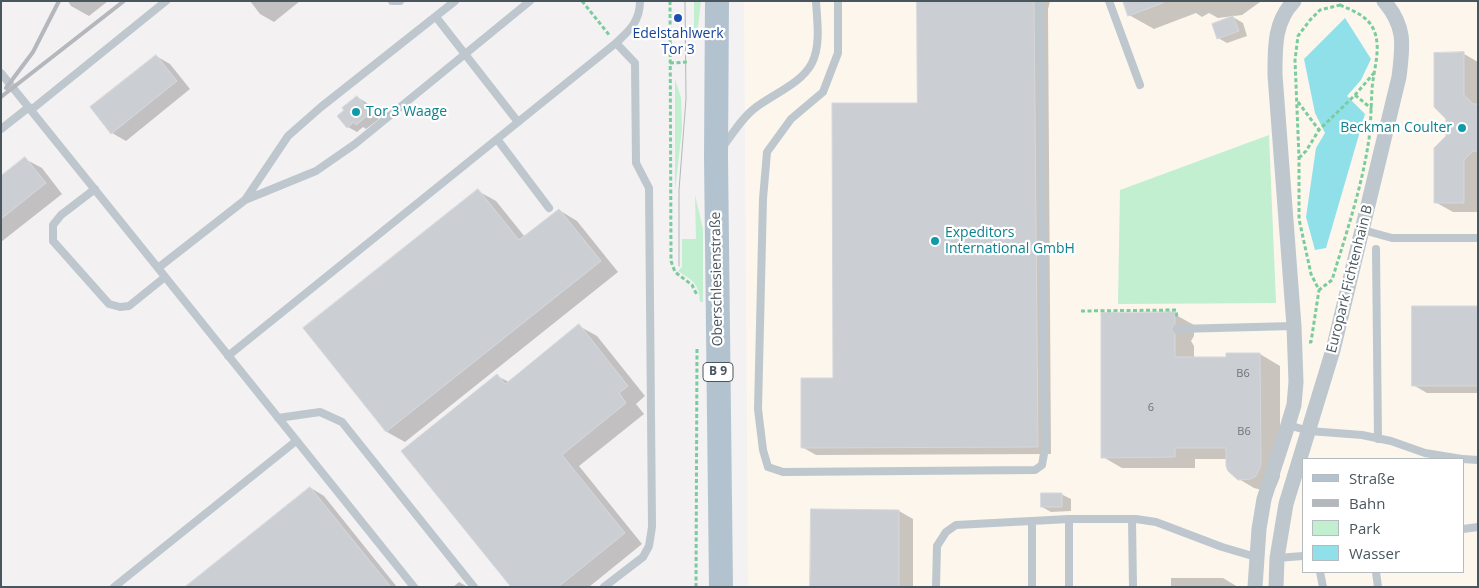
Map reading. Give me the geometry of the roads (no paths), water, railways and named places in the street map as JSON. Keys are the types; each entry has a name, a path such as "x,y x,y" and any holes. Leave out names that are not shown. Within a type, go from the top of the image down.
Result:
{"main road":[{"name":"Oberschlesienstraße","path":"719,14 716,157 721,587"}],"street":[{"path":"1255,587 1258,529 1264,499 1294,405 1296,382 1294,326 1275,75 1275,44 1278,25 1294,1"},
{"name":"Europark Fichtenhain B","path":"1276,587 1277,558 1286,504 1333,350 1399,77 1403,47 1401,29 1393,12 1384,1"},
{"path":"1256,557 1277,558"}],"lane":[{"path":"1,129 30,109 166,1"},
{"path":"392,1 400,1"},
{"path":"245,200 288,136 454,1"},
{"path":"158,268 245,200 316,171 355,144 530,1"},
{"path":"228,356 616,43 633,27 639,15 640,1"},
{"path":"716,157 735,131 754,110 790,85 813,62 817,44 816,1"},
{"path":"838,1 838,52 823,92 791,119 767,152 763,199 758,409 763,450 768,467 783,472 1035,470 1042,465 1045,438 1040,1"},
{"path":"1110,1 1140,85"},
{"path":"436,17 518,122"},
{"path":"604,587 642,556 649,546 652,527 649,188 636,163 635,63 616,43"},
{"path":"1,73 414,587"},
{"path":"497,139 549,208"},
{"path":"95,189 61,215 53,225 53,241 109,304 120,307 129,306 165,277"},
{"path":"1362,230 1392,238 1478,238"},
{"path":"1376,249 1378,438"},
{"path":"1177,329 1294,326"},
{"path":"278,418 320,412 342,422 474,587"},
{"path":"1288,425 1309,431 1378,438 1425,453 1457,458"},
{"path":"114,587 296,442"},
{"path":"1464,459 1478,460"},
{"path":"936,587 937,546 946,532 956,525 1132,519 1156,522 1222,547 1256,557"},
{"path":"1132,519 1134,587"},
{"path":"1069,520 1070,587"},
{"path":"1032,522 1032,587"},
{"path":"1464,529 1478,526"},
{"path":"1277,558 1302,556"},
{"path":"1320,573 1323,587"},
{"path":"1376,573 1378,587"}],"water":[{"path":"1345,18 1371,59 1361,80 1347,96 1365,114 1326,248 1315,250 1306,217 1316,148 1325,133 1315,113 1304,59"}],"tram line":[{"path":"679,266 679,190 686,99 685,1"}],"railway":[{"path":"6,88 33,52 59,1"},
{"path":"1,97 124,1"}],"place":[{"name":"Edelstahlwerk Tor 3","path":"678,18"},
{"name":"Tor 3 Waage","path":"356,112"},
{"name":"Beckman Coulter","path":"1462,128"},
{"name":"Expeditors International GmbH","path":"935,241"}]}
